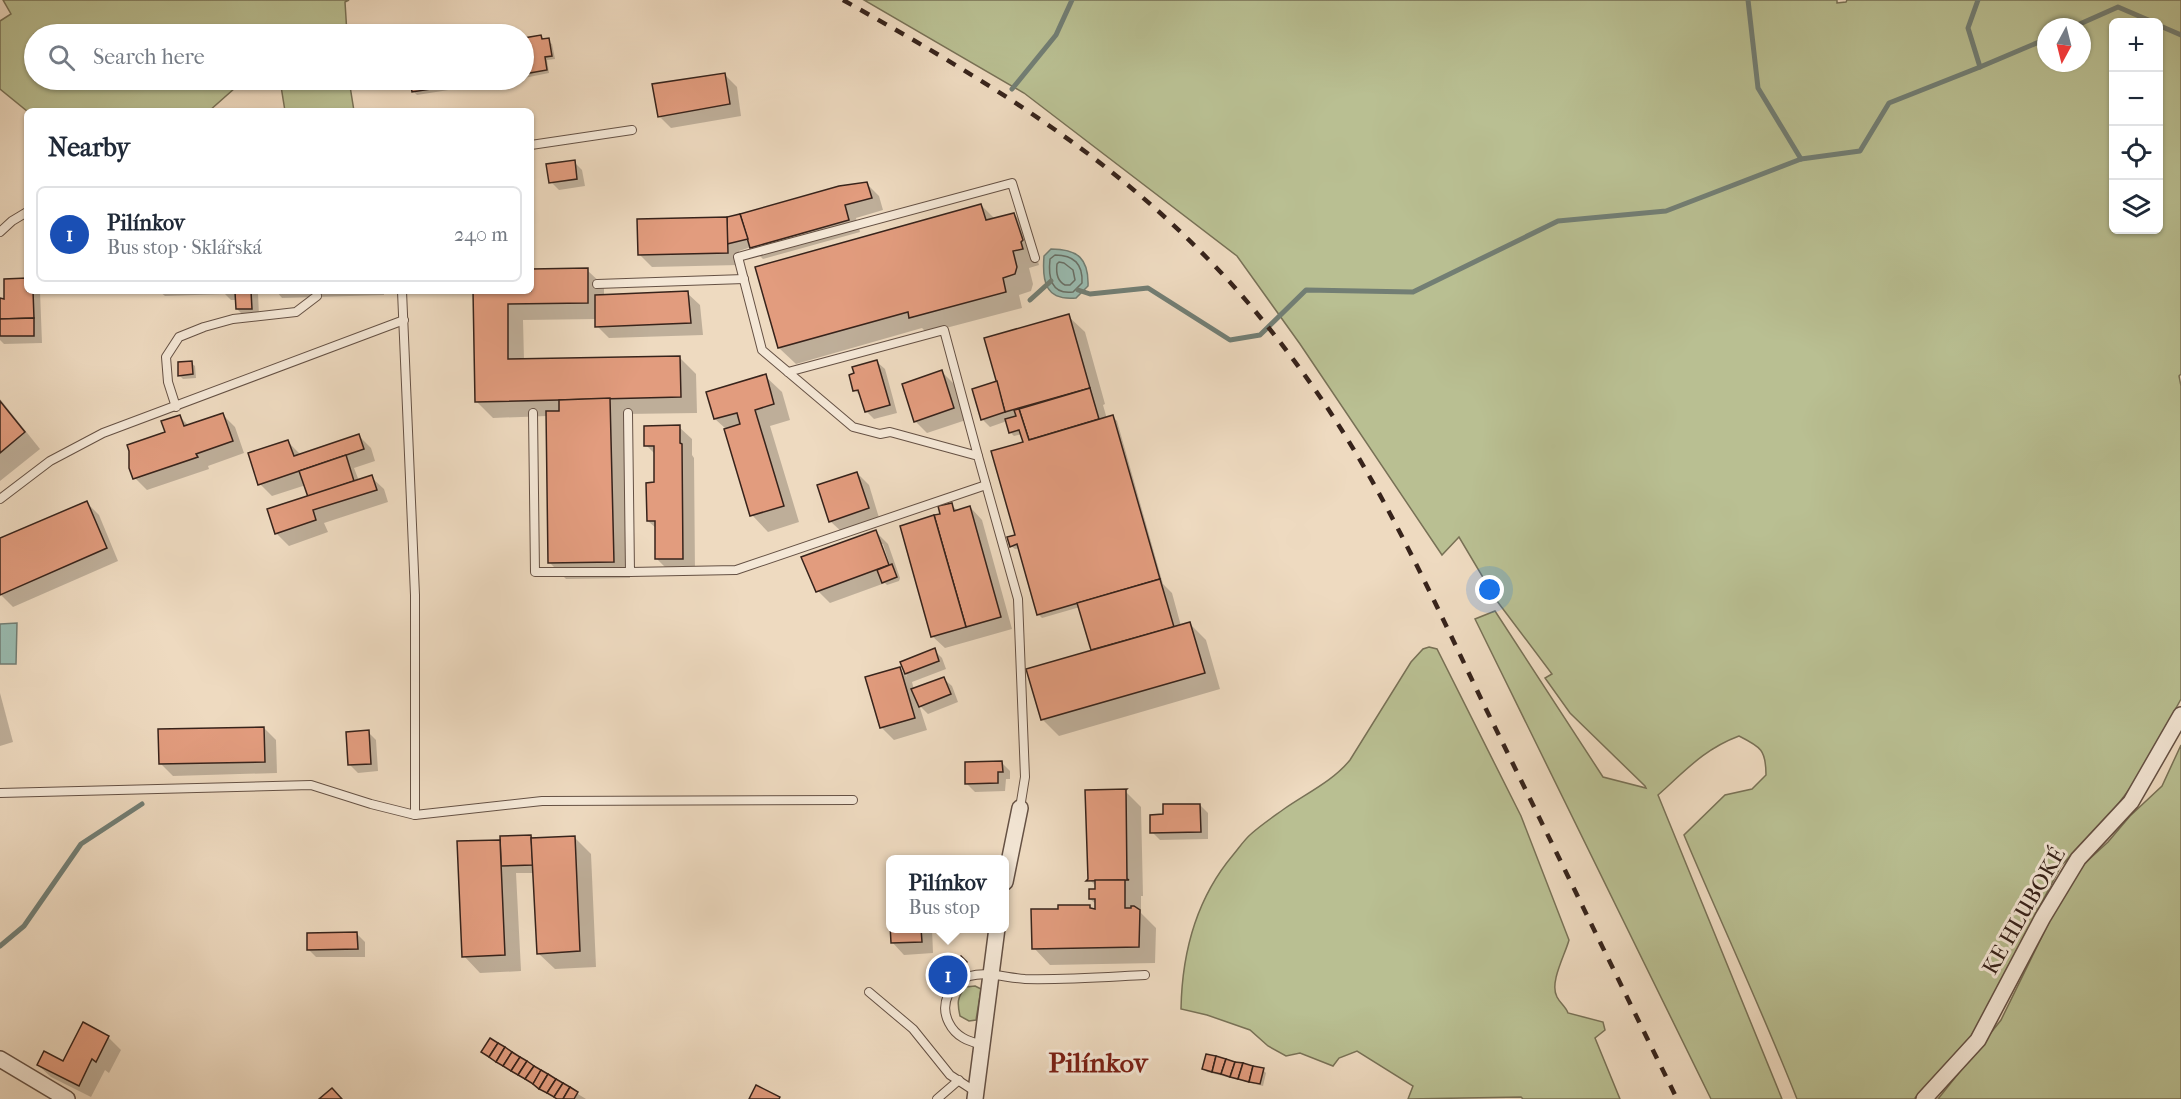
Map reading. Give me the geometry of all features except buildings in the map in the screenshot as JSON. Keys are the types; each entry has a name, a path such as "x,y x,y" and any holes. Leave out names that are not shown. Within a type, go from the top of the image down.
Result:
{"street":[{"name":"KE HLUBOKÉ","path":"1924,1099 1978,1040 2043,917 2078,859 2131,802 2181,715"},
{"path":"1009,862 1020,808"},
{"path":"976,1095 996,933"},
{"path":"0,1059 68,1099"}],"lane":[{"path":"534,146 632,130"},
{"path":"978,456 890,432 880,434 853,427 762,350 738,257 1012,183 1035,258"},
{"path":"0,232 24,214"},
{"path":"597,284 744,279"},
{"path":"402,294 415,595 415,815"},
{"path":"176,407 168,382 166,357 179,337 233,319 296,312 317,296"},
{"path":"0,500 50,461 103,433 404,320"},
{"path":"788,372 944,330 1018,599 1024,777 1020,808"},
{"path":"533,413 536,572 736,570 986,485"},
{"path":"628,413 630,572"},
{"path":"0,793 311,785 415,815 542,801 853,800"},
{"path":"984,1045 959,1036 951,1029 945,1008 947,998 955,983 972,975 1026,979 1145,975"},
{"path":"869,992 913,1029 950,1075 976,1095"},
{"path":"936,1099 959,1080"}],"green space":[{"path":"3,0 349,0 345,2 346,24 24,24 24,90 233,90 212,108 24,109 0,89 0,21 11,14"},
{"path":"864,0 1837,0 1837,3 1847,0 2181,0 2181,374 2179,376 2181,386 2181,699 2137,779 2116,807 2061,866 1986,1012 1970,1038 1950,1063 1914,1099 1797,1099 1684,835 1725,795 1752,789 1766,775 1765,760 1761,750 1739,736 1705,754 1658,795 1782,1099 1711,1099 1475,619 1495,611 1603,777 1646,788 1645,786 1570,713 1545,678 1552,674 1497,601 1459,537 1442,555 1300,344 1237,256 1024,93"},
{"path":"282,90 351,90 354,108 285,108"},
{"path":"1429,647 1437,649 1521,816 1569,940 1556,977 1557,997 1568,1013 1603,1022 1605,1030 1595,1038 1620,1099 1523,1099 1521,1097 1408,1099 1413,1086 1357,1051 1339,1058 1333,1066 1300,1053 1286,1056 1268,1046 1250,1030 1207,1015 1181,1009 1188,947 1201,908 1220,872 1244,841 1255,831 1328,781 1350,760 1411,662 1423,649"},
{"path":"2181,745 2181,1099 1938,1099 2001,1020 2053,914 2074,879 2085,863 2162,786"},
{"path":"975,986 981,989 976,1020 969,1021 960,1016 958,1000 966,987"}],"water":[{"path":"1051,249 1068,251 1080,257 1084,262 1088,286 1076,298 1058,296 1048,288 1044,274 1044,256"},
{"path":"17,623 16,664 0,664 0,624"}],"waterway":[{"path":"1012,89 1056,35 1072,0"},
{"path":"1748,0 1758,88 1801,159"},
{"path":"1978,0 1968,28 1980,67"},
{"path":"2091,19 2118,7 2144,18"},
{"path":"2163,27 2181,35"},
{"path":"1078,290 1090,294 1148,288 1230,340 1260,335 1306,290 1413,292 1558,221 1666,211 1801,159 1860,151 1889,103 2037,43"},
{"path":"1030,300 1051,281"},
{"path":"0,946 24,926 81,844 142,804"}],"railway":[{"path":"843,0 983,82 1073,143 1116,176 1158,211 1213,264 1243,296 1285,348 1337,422 1384,502 1677,1099"}],"place":[{"name":"Pilínkov","path":"948,975"}],"district":[{"name":"Pilínkov","path":"1098,1062"}]}
